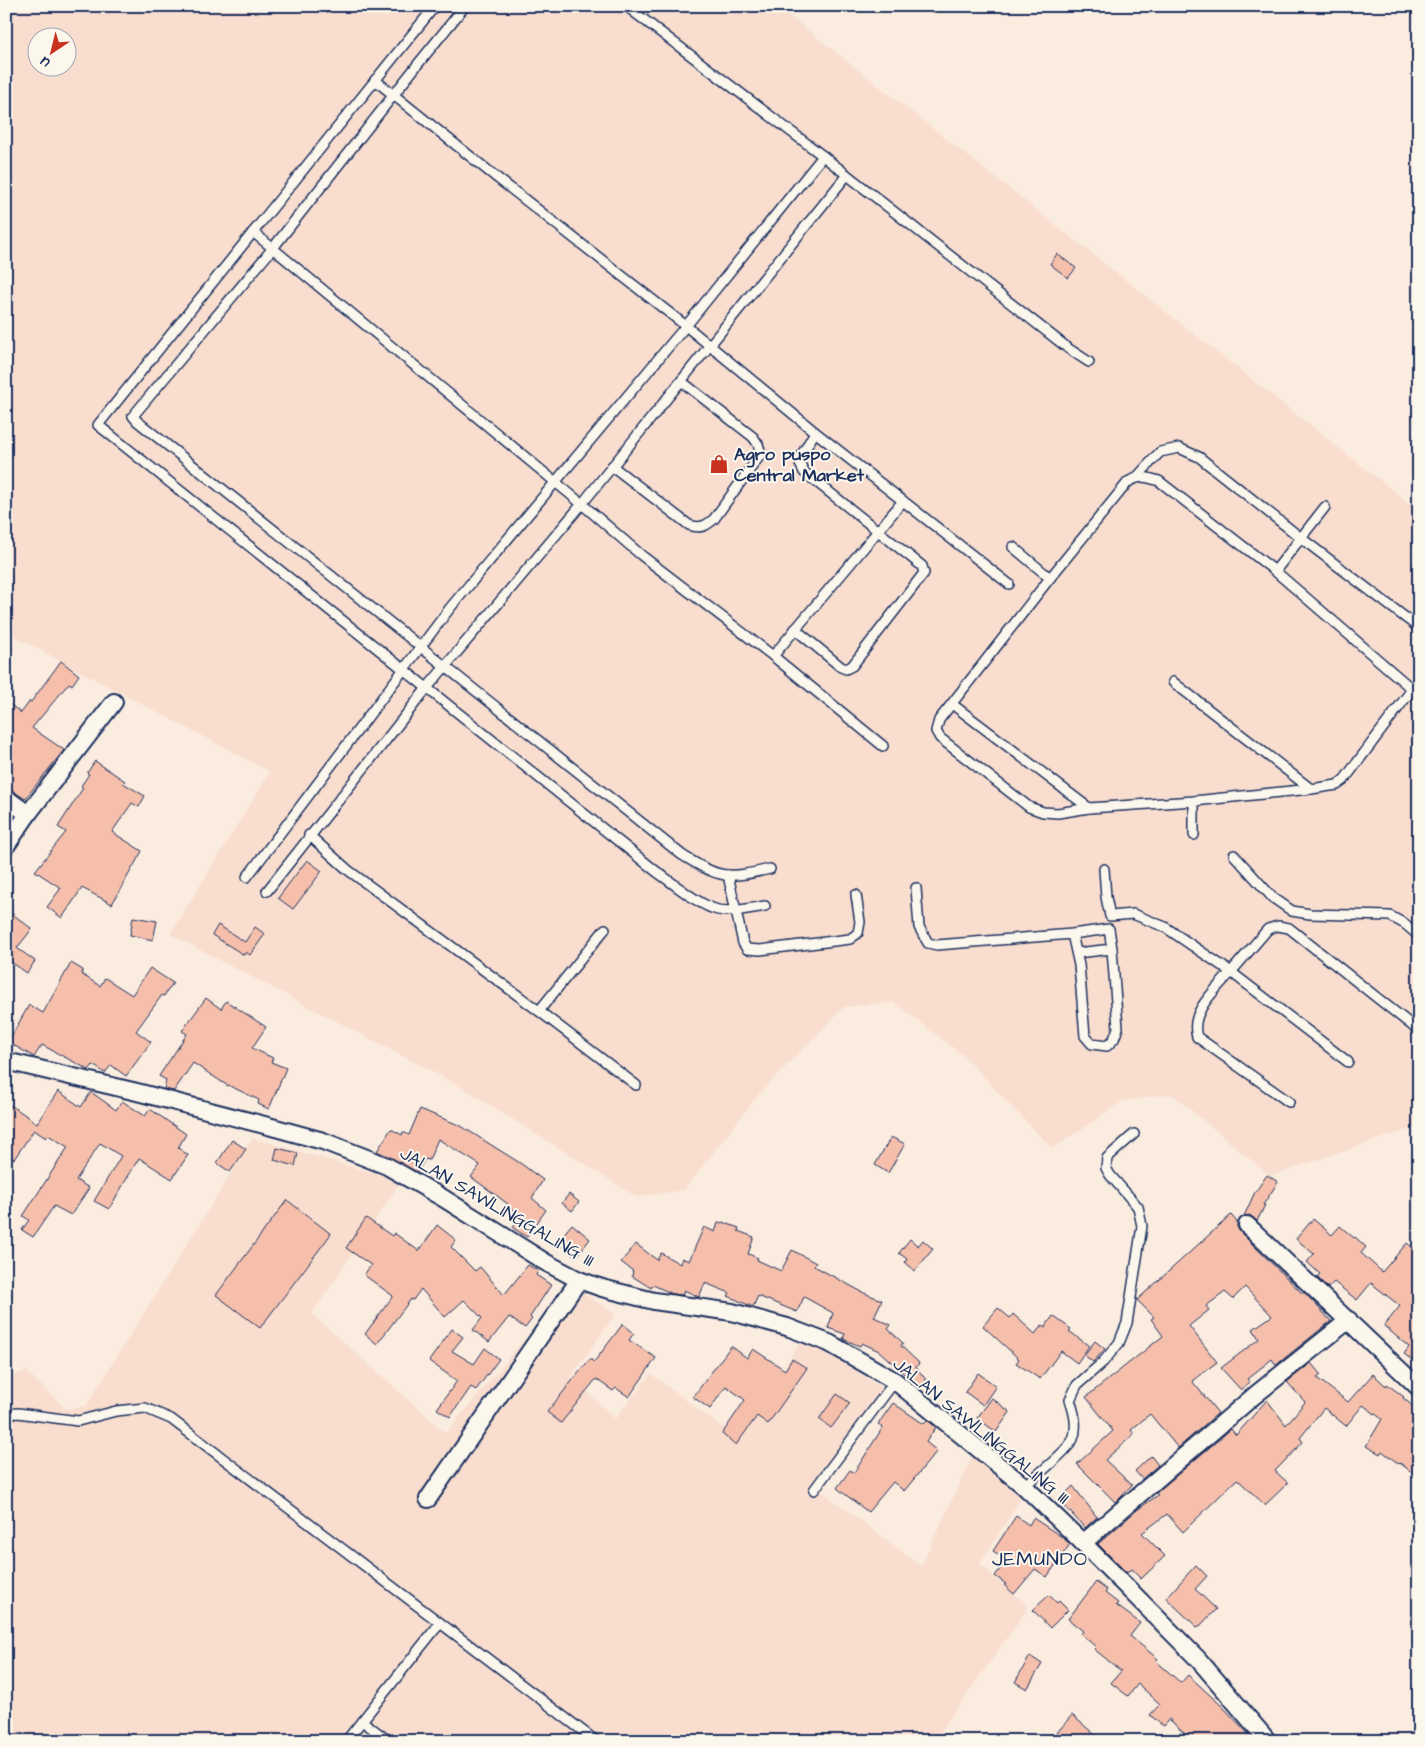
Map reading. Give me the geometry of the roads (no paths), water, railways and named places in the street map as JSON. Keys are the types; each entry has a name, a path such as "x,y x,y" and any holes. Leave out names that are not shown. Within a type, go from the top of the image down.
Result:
{"street":[{"path":"6,846 28,814 114,702"},
{"path":"6,798 28,814"},
{"name":"JALAN SAWLINGGALING III","path":"6,1061 146,1094 323,1142 387,1166 443,1198 545,1262 579,1280 602,1288 654,1301 732,1312 787,1327 829,1343 895,1381 1024,1486 1198,1659 1268,1741"},
{"path":"1248,1226 1419,1388"},
{"path":"428,1499 579,1280"},
{"path":"1083,1543 1255,1395 1349,1320"}],"lane":[{"path":"435,6 98,425 657,872 695,898 717,910 766,906"},
{"path":"466,6 273,248 133,416 136,421 682,855 708,871 728,875 740,876 770,869"},
{"path":"626,6 823,156 1069,349 1089,362"},
{"path":"376,80 686,326 814,432 1009,584"},
{"path":"247,877 421,646 686,326 823,156"},
{"path":"267,891 427,688 582,504 847,176"},
{"path":"253,232 641,555 773,656 884,746"},
{"path":"612,466 689,525 697,528 706,526 714,519 761,454 758,444 753,437 681,381"},
{"path":"795,629 846,669 852,666 924,573 922,566 804,472 800,464 801,456 814,432"},
{"path":"1419,628 1199,456 1179,448 1160,452 1137,477 1128,482 1050,578 939,720 936,731 940,738 1029,807 1043,812 1058,813 1089,808 1194,801 1311,789 1336,785 1344,780 1419,680"},
{"path":"1137,477 1147,477 1159,481 1275,571 1412,689"},
{"path":"773,656 903,501"},
{"path":"1275,571 1325,507"},
{"path":"1013,547 1050,578"},
{"path":"1173,682 1311,789"},
{"path":"952,704 1089,808"},
{"path":"1194,801 1194,835"},
{"path":"310,836 348,870 636,1085"},
{"path":"1234,855 1272,897 1292,910 1310,914 1390,916 1405,924 1419,936"},
{"path":"1072,934 1077,953 1085,1036 1092,1044 1107,1046 1114,1039 1118,1028 1109,929 1110,916 1106,897 1104,869"},
{"path":"728,875 743,943 747,950 850,939 858,933 860,922 856,895"},
{"path":"916,888 919,928 928,943 937,945 1072,934 1109,929"},
{"path":"1110,916 1133,914 1165,927 1231,972 1348,1062"},
{"path":"1289,1102 1197,1037 1194,1028 1199,1010 1268,929 1278,926 1289,928 1419,1031"},
{"path":"539,1011 605,929"},
{"path":"1077,953 1112,949"},
{"path":"1024,1486 1058,1456 1073,1439 1076,1418 1070,1400 1076,1385 1103,1362 1119,1343 1127,1323 1142,1226 1138,1207 1110,1176 1106,1168 1107,1158 1134,1134"},
{"path":"814,1490 895,1381"},
{"path":"6,1414 18,1413 78,1421 116,1410 145,1408 171,1419 596,1741"},
{"path":"346,1741 440,1623"},
{"path":"362,1721 389,1741"}],"place":[{"name":"Agro puspo Central Market","path":"719,464"}],"district":[{"name":"JEMUNDO","path":"1040,1559"}]}
